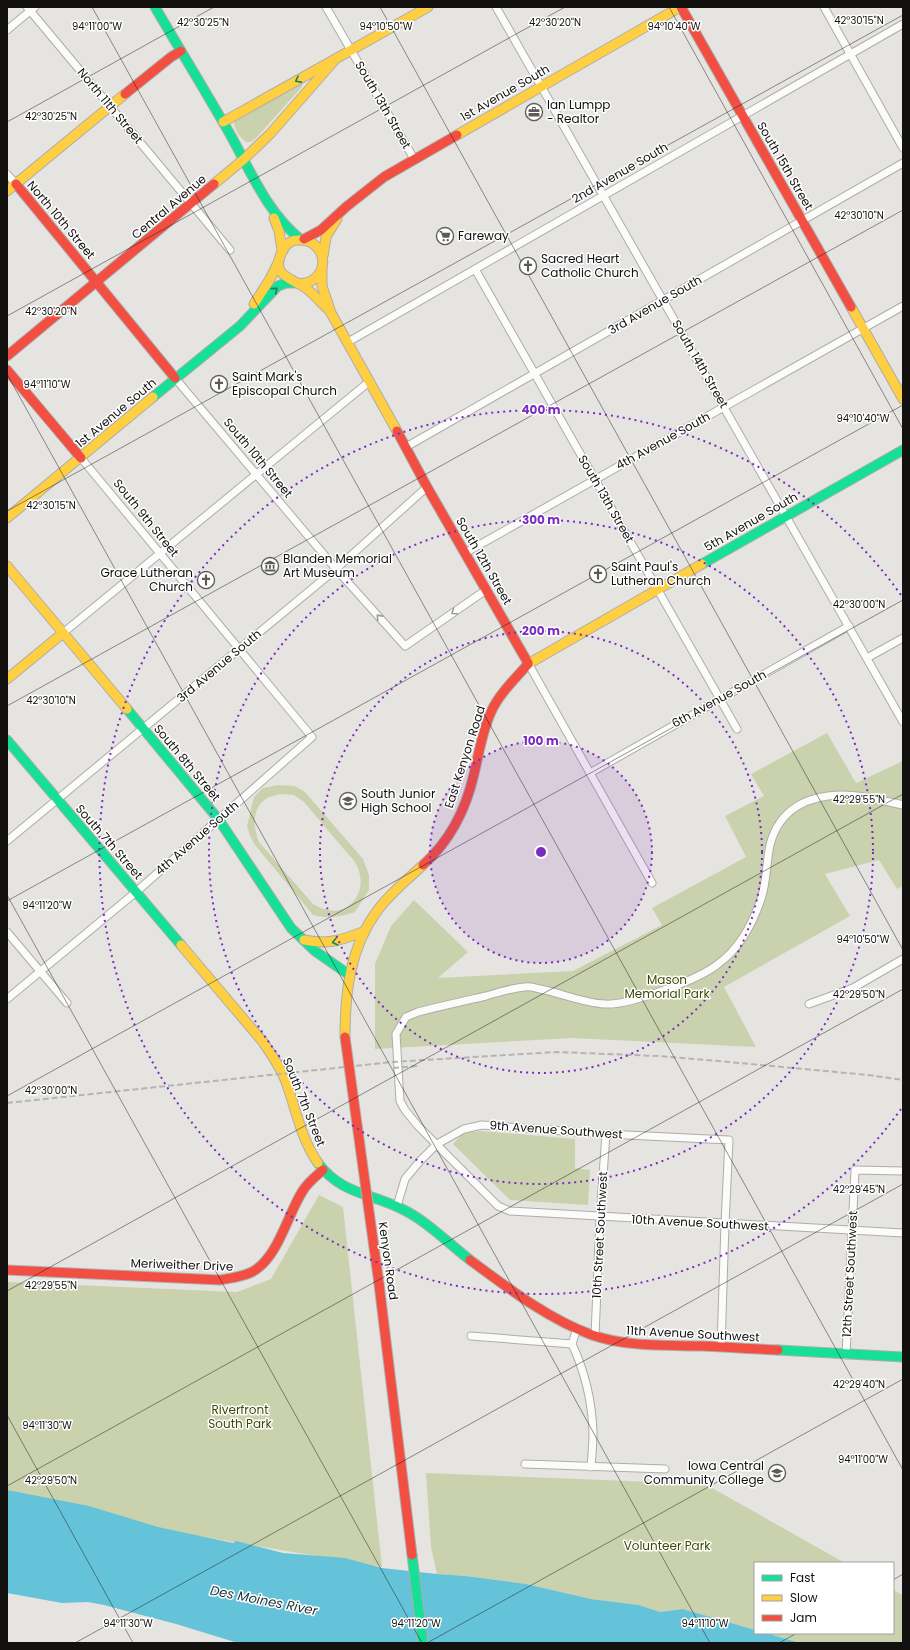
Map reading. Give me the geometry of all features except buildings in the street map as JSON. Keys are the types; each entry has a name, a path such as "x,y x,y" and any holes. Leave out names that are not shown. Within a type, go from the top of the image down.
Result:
{"main road":[{"path":"155,7 223,122 270,207 279,231 282,250 279,261 282,272 290,281 298,283 305,283 315,279 322,270 323,259 320,249 316,245 302,239 286,227 270,207"},
{"name":"Central Avenue","path":"223,122 333,62 428,7"},
{"name":"1st Avenue South","path":"302,239 319,232 347,206 384,177 680,7"},
{"name":"South 15th Street","path":"680,7 903,400"},
{"path":"7,191 110,106 181,51"},
{"name":"Central Avenue","path":"7,356 192,204 244,159 270,134 333,62"},
{"name":"North 10th Street","path":"16,184 97,282"},
{"name":"1st Avenue South","path":"323,259 326,237 347,206"},
{"path":"282,250 290,242 302,239"},
{"name":"1st Avenue South","path":"240,326 270,280 279,261"},
{"name":"South 12th Street","path":"322,270 322,286 331,313 528,663"},
{"name":"South 10th Street","path":"97,282 175,378"},
{"name":"1st Avenue South","path":"7,518 81,458 175,378 240,326 278,286 286,283 298,283"},
{"name":"South 12th Street","path":"298,283 311,292 331,313"},
{"name":"South 9th Street","path":"7,370 81,458"},
{"name":"5th Avenue South","path":"528,663 903,450"},
{"name":"South 8th Street","path":"7,566 219,820 291,928 315,951 348,974"},
{"path":"7,679 63,633"},
{"name":"East Kenyon Road","path":"393,893 423,867 449,837 461,811 474,775 480,741 494,707 508,686 528,663"},
{"name":"South 7th Street","path":"7,740 263,1042 277,1062 286,1081 304,1135 313,1156 323,1170 332,1179 345,1188 397,1206 413,1215 456,1249 516,1292 545,1311 576,1328"},
{"name":"Kenyon Road","path":"393,893 370,920 365,931 348,974 344,1012 345,1037 379,1284 423,1643"},
{"path":"303,940 330,944 365,931"},
{"name":"Meriweither Drive","path":"7,1270 235,1280 260,1268 267,1261 302,1192 323,1170"},
{"name":"11th Avenue Southwest","path":"576,1328 595,1336 624,1343 903,1357"}],"street":[{"name":"South 13th Street","path":"326,7 414,159"},
{"name":"South 14th Street","path":"496,7 903,722"},
{"path":"824,7 903,148"},
{"path":"7,30 31,8"},
{"name":"North 11th Street","path":"31,8 110,106 230,250"},
{"name":"2nd Avenue South","path":"348,342 903,24"},
{"name":"3rd Avenue South","path":"406,447 903,163"},
{"name":"North 10th Street","path":"7,174 16,184"},
{"name":"South 13th Street","path":"476,269 737,730"},
{"name":"4th Avenue South","path":"465,553 903,306"},
{"name":"South 10th Street","path":"175,378 336,569 405,646 486,590"},
{"path":"63,633 370,381"},
{"name":"South 9th Street","path":"81,458 312,737"},
{"name":"3rd Avenue South","path":"7,841 336,569 428,487"},
{"name":"6th Avenue South","path":"590,773 849,626"},
{"path":"867,658 903,638"},
{"name":"South 12th Street","path":"528,663 652,883"},
{"name":"4th Avenue South","path":"7,999 136,892 312,737"},
{"path":"437,1144 418,1126 405,1110 400,1101 396,1034 406,1018 418,1012 526,986 558,992 605,1004 636,999 695,977 718,965 730,955 743,937 762,898 770,844 777,829 788,812 802,802 819,797 843,795 903,805"},
{"path":"7,932 68,1003"},
{"path":"809,1004 853,988 903,959"},
{"name":"9th Avenue Southwest","path":"397,1206 405,1179 437,1144 464,1129 482,1125 606,1134 729,1140 725,1224"},
{"name":"10th Street Southwest","path":"595,1336 600,1217 606,1134"},
{"name":"10th Avenue Southwest","path":"437,1144 498,1206 510,1211 903,1233"},
{"name":"12th Street Southwest","path":"846,1355 855,1170 903,1171"},
{"path":"721,1347 725,1224"},
{"path":"576,1328 572,1344 582,1366 589,1394 593,1432 591,1467"},
{"path":"471,1336 572,1344"},
{"path":"525,1464 665,1469"}],"green space":[{"path":"300,83 303,84 301,88 256,138 251,142 246,142 236,130 234,122"},
{"name":"Mason Memorial Park","path":"827,733 856,783 903,761 903,886 897,889 879,860 825,874 850,916 724,987 756,1047 572,1038 375,1049 375,964 391,926 414,900 468,952 438,978 573,971 662,925 652,908 746,857 725,816 764,796 751,774"},
{"path":"278,785 295,786 305,792 363,859 369,875 369,890 355,912 334,917 313,915 255,845 247,826 254,797 263,788","holes":["281,794 294,795 304,802 352,858 357,866 361,883 360,889 352,903 343,909 334,911 321,908 313,904 259,842 255,824 256,811 259,806 269,797"]},
{"path":"481,1131 575,1139 575,1168 590,1170 588,1205 510,1200 453,1144 463,1133"},
{"name":"Riverfront South Park","path":"319,1195 343,1207 382,1567 204,1537 7,1500 7,1282 237,1292 271,1279"},
{"name":"Volunteer Park","path":"426,1473 705,1484 843,1562 754,1562 754,1630 683,1609 660,1612 639,1605 591,1599 526,1584 467,1576 437,1574 431,1547"},
{"path":"894,1590 903,1595 903,1643 800,1643 769,1634 894,1634"}],"water":[{"name":"Des Moines River","path":"7,1490 89,1506 158,1527 233,1543 236,1541 283,1553 345,1558 382,1568 466,1576 526,1584 591,1599 639,1605 660,1612 683,1609 754,1630 754,1634 769,1634 800,1643 238,1643 176,1624 104,1605 88,1602 62,1603 7,1593"}],"railway":[{"path":"7,1103 392,1062 556,1052 659,1056 868,1075 903,1080"},
{"path":"393,1068 417,1066"}],"traffic: fast":[{"path":"155,7 222,120 269,204 278,217 300,239"},
{"path":"153,397 240,326 278,286 286,283 296,283"},
{"path":"702,564 903,450"},
{"path":"127,709 219,820 291,928 315,951 348,974"},
{"path":"7,740 181,945"},
{"path":"318,1163 336,1181 346,1187 411,1214 429,1226 470,1260"},
{"path":"778,1350 903,1357"},
{"path":"412,1555 423,1643"}],"traffic: slow":[{"path":"223,122 428,7"},
{"path":"457,135 680,7"},
{"path":"214,184 244,159 270,134 333,62"},
{"path":"7,191 125,94"},
{"path":"274,218 279,231 282,250"},
{"path":"323,256 326,237 337,219"},
{"path":"299,284 310,282 317,276 323,263 319,249 314,244 307,241 295,240 283,249 279,260 281,272 285,276 307,289 329,310"},
{"path":"254,304 270,279 279,261"},
{"path":"322,270 322,286 331,313 397,431"},
{"path":"851,307 903,399"},
{"path":"7,518 153,397"},
{"path":"528,664 702,564"},
{"path":"7,566 127,709"},
{"path":"7,679 63,633"},
{"path":"345,1037 348,987 355,955 361,940 368,925 382,904 423,865"},
{"path":"304,940 321,942 335,941 365,931"},
{"path":"181,945 263,1042 273,1057 286,1082 307,1144 318,1163"}],"traffic: jam":[{"path":"681,7 851,307"},
{"path":"125,94 171,57 181,51"},
{"path":"304,239 321,230 346,207 384,177 457,135"},
{"path":"16,184 175,378"},
{"path":"7,356 214,184"},
{"path":"7,370 81,458"},
{"path":"397,431 427,487 528,663"},
{"path":"423,865 433,856 456,824 471,787 485,727 494,705 528,664"},
{"path":"345,1037 379,1284"},
{"path":"7,1270 220,1280 244,1275 261,1266 269,1257 304,1189 311,1180 323,1170"},
{"path":"470,1260 544,1312 576,1328 605,1339 646,1345 778,1350"},
{"path":"379,1284 412,1555"}],"place":[{"name":"Ian Lumpp - Realtor","path":"534,112"},
{"name":"Fareway","path":"445,236"},
{"name":"Sacred Heart Catholic Church","path":"528,266"},
{"name":"Saint Mark's Episcopal Church","path":"219,384"},
{"name":"Blanden Memorial Art Museum","path":"270,566"},
{"name":"Saint Paul's Lutheran Church","path":"598,574"},
{"name":"Grace Lutheran Church","path":"206,580"},
{"name":"South Junior High School","path":"348,801"},
{"name":"Iowa Central Community College","path":"777,1473"}]}
